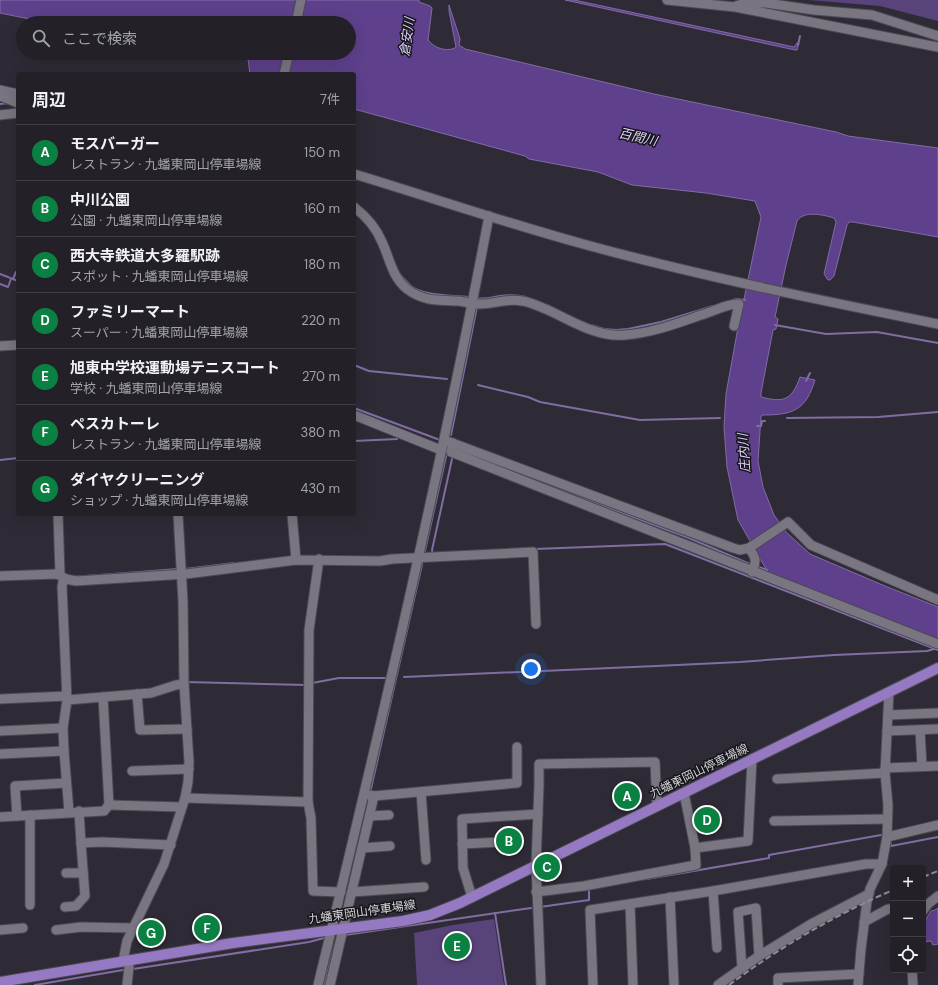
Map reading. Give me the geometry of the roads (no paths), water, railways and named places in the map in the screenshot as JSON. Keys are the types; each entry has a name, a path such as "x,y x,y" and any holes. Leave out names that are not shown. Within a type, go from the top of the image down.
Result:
{"main road":[{"name":"九蟠東岡山停車場線","path":"5,982 125,960 233,944 340,932 417,918 445,909 938,668"}],"street":[{"path":"298,16 301,0"},
{"path":"667,0 735,7 938,47"},
{"path":"735,7 745,3 766,3 814,10 872,15 938,36"},
{"path":"284,72 287,60"},
{"path":"0,90 16,94"},
{"path":"0,96 16,102"},
{"path":"0,115 16,113"},
{"path":"356,175 489,216 631,256 780,291 938,324"},
{"path":"356,208 366,216 377,232 393,272 406,288 427,300 476,304 510,300 522,301 594,331 614,336 632,334 667,326 739,304 734,326"},
{"path":"489,216 476,304 449,442 451,452 754,568 938,644"},
{"path":"0,346 16,346"},
{"path":"356,416 441,450"},
{"path":"330,985 340,932 341,892 369,795 422,558 441,450 449,442"},
{"path":"449,442 725,546 740,550 751,547 788,522 811,545 938,600"},
{"path":"58,516 63,576 62,586 67,698 63,728 69,812"},
{"path":"127,985 129,967 125,960 127,941 164,864 186,798 188,782 189,769 184,683 182,574 178,516"},
{"path":"292,516 296,560"},
{"path":"751,547 755,558 754,568"},
{"path":"0,576 63,576 76,581 182,574 296,560 319,559 350,562 373,562 533,552 536,624"},
{"path":"319,559 309,630 308,685 308,802 313,891 341,892"},
{"path":"0,699 103,697 151,693 184,683"},
{"path":"858,985 864,922 869,894 882,864 887,837 885,770 889,692"},
{"path":"137,694 140,730 187,729"},
{"path":"0,817 79,811 104,811 108,805 103,697"},
{"path":"888,715 938,713"},
{"path":"0,731 63,728"},
{"path":"887,731 938,729"},
{"path":"920,730 922,766"},
{"path":"369,795 421,792 517,783 517,747"},
{"path":"0,754 64,751"},
{"path":"695,848 748,840 752,759"},
{"path":"541,985 536,892 539,764 655,762 657,806"},
{"path":"777,779 922,766 938,766"},
{"path":"132,771 189,769"},
{"path":"17,816 15,786 66,783"},
{"path":"421,792 426,860"},
{"path":"536,892 584,886 696,865 695,848 684,793"},
{"path":"318,985 340,932 352,892 370,816 369,795"},
{"path":"186,798 308,802"},
{"path":"108,805 182,807"},
{"path":"65,907 76,906 84,896 79,811"},
{"path":"472,897 463,868 462,819 538,814"},
{"path":"30,815 30,905"},
{"path":"370,816 389,815"},
{"path":"774,822 887,819"},
{"path":"887,837 938,825"},
{"path":"81,843 102,842 171,845"},
{"path":"462,844 501,842"},
{"path":"362,848 390,846"},
{"path":"593,985 590,910 713,891 866,864 882,864"},
{"path":"66,873 83,873"},
{"path":"352,892 424,887"},
{"path":"713,891 717,948"},
{"path":"718,985 759,956 811,924 869,894"},
{"path":"926,907 938,896"},
{"path":"670,898 674,985"},
{"path":"630,904 633,985"},
{"path":"742,968 738,912 756,908 759,956"},
{"path":"864,922 890,909"},
{"path":"56,930 81,927 133,928"},
{"path":"0,930 23,928"},
{"path":"912,973 913,985"},
{"path":"778,985 778,978 859,974"}],"water":[{"path":"0,0 419,0 419,2 432,8 428,40 433,45 440,48 448,50 456,47 449,5 460,39 459,45 465,49 654,94 836,132 848,136 938,148 938,237 849,222 834,276 828,280 824,274 836,222 834,218 809,214 804,215 797,221 775,317 778,319 776,329 773,330 761,397 776,400 786,398 794,391 800,377 815,380 807,398 797,409 783,414 761,416 758,461 763,487 774,515 786,532 810,554 938,607 938,639 770,576 738,520 727,467 724,427 726,394 761,217 755,201 706,193 632,185 598,172 529,159 525,156 356,110 356,72 250,72 248,60 356,60 356,16 16,16 0,13"},
{"path":"565,0 574,0 794,47 797,43 799,43 797,50 795,50"},
{"path":"938,908 938,944 933,945 931,941 926,942 926,919 931,911"}],"waterway":[{"path":"798,45 800,36"},
{"path":"0,104 9,103"},
{"path":"13,279 16,272"},
{"path":"0,274 16,280"},
{"path":"400,274 411,286 423,292 468,297"},
{"path":"0,284 8,287 11,279"},
{"path":"477,298 486,299 510,295 526,297"},
{"path":"732,300 745,300"},
{"path":"591,325 604,329 628,329 661,322 713,306"},
{"path":"451,435 477,307"},
{"path":"775,325 826,334 877,332 938,343"},
{"path":"356,366 369,371 447,379"},
{"path":"806,381 810,373"},
{"path":"478,385 528,397 540,402 640,420 720,418"},
{"path":"356,409 440,440"},
{"path":"787,418 878,417 938,412"},
{"path":"757,426 761,426 762,421 765,421"},
{"path":"356,441 397,439 398,436"},
{"path":"424,555 447,452"},
{"path":"473,456 482,459"},
{"path":"0,460 16,458"},
{"path":"435,553 433,554 432,550 452,459"},
{"path":"521,475 689,538 752,565"},
{"path":"535,549 665,544 938,650"},
{"path":"370,793 423,560"},
{"path":"185,569 234,563"},
{"path":"756,566 767,570"},
{"path":"74,577 178,569"},
{"path":"404,677 740,662 834,655 927,651 934,649"},
{"path":"312,683 339,678 386,678"},
{"path":"186,682 306,685"},
{"path":"647,879 769,858 769,855 881,835"},
{"path":"891,844 891,846 938,837"},
{"path":"540,907 589,900 590,888"},
{"path":"345,935 531,908"},
{"path":"495,913 506,985"},
{"path":"133,969 309,942 324,938"},
{"path":"324,985 335,944"},
{"path":"35,985 123,970"}],"railway":[{"path":"926,876 938,871"},
{"path":"729,985 748,971 808,933 850,910 890,891"}],"place":[{"name":"モスバーガー","path":"627,796"},
{"name":"ファミリーマート","path":"707,820"},
{"name":"中川公園","path":"509,841"},
{"name":"西大寺鉄道大多羅駅跡","path":"547,867"},
{"name":"ペスカトーレ","path":"207,928"},
{"name":"ダイヤクリーニング","path":"151,933"},
{"name":"旭東中学校運動場テニスコート","path":"457,946"}],"water label":[{"name":"倉安川","path":"407,37"},
{"name":"百間川","path":"638,137"},
{"name":"庄内川","path":"744,453"}]}
